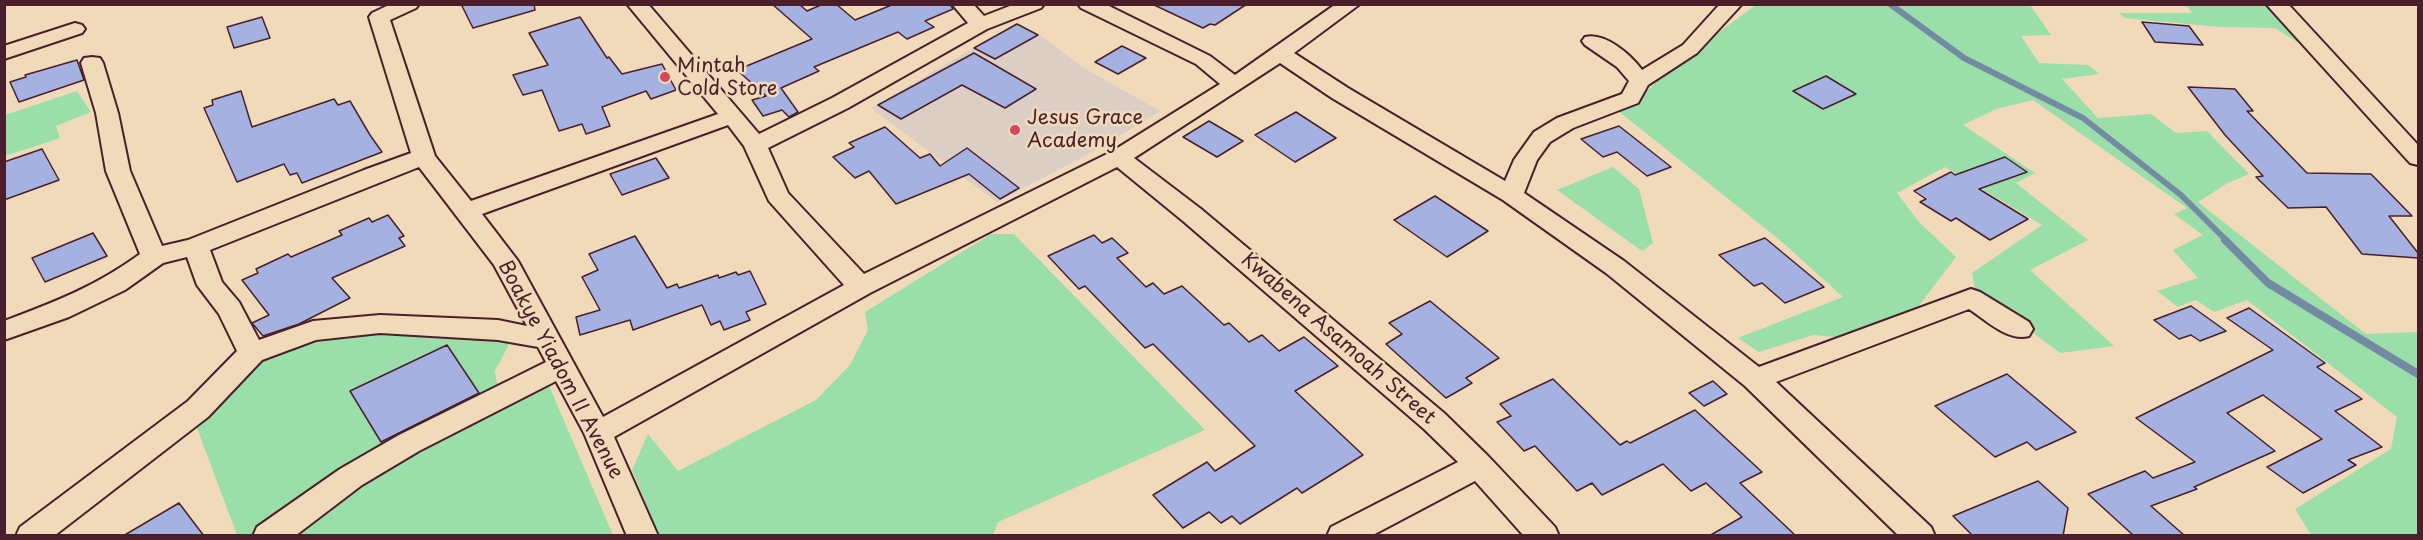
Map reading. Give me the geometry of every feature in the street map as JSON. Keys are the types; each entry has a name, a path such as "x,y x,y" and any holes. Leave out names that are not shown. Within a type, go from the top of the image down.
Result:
{"street":[{"name":"Boakye Yiadom II Avenue","path":"409,4 379,16 424,157 505,261 598,433 643,536"},
{"path":"637,4 733,116 754,145 777,196 861,287"},
{"path":"962,4 980,25"},
{"path":"754,145 840,103 980,25 1034,4"},
{"path":"1088,4 1203,60 1234,85"},
{"path":"598,433 861,287 1119,157 1234,85 1350,4"},
{"path":"1510,195 1527,160 1542,137 1564,123 1630,98 1640,81 1690,49 1732,4"},
{"path":"2276,4 2418,158"},
{"path":"4,53 75,29"},
{"path":"1592,42 1625,62 1640,81"},
{"path":"1280,53 1340,93 1510,195 1615,267 1755,379 1920,536"},
{"path":"92,63 107,113 118,171 154,257"},
{"path":"466,211 733,116"},
{"path":"4,331 60,310 116,284 154,257 196,246 372,175 424,157"},
{"name":"Kwabena Asamoah Street","path":"1119,157 1192,214 1434,421 1479,465 1544,536"},
{"path":"196,246 210,285 230,309 252,353"},
{"path":"1755,379 1971,298 2020,329"},
{"path":"31,536 198,409 252,353 313,331 380,324 498,330 547,339"},
{"path":"268,536 351,477 409,443 561,366"},
{"path":"1342,536 1479,465"}],"shaded area":[{"name":"Jesus Grace Academy","path":"1016,23 1040,35 1082,67 1160,111 1098,149 997,202 871,108"}],"green space":[{"path":"1756,5 2030,5 2051,35 2021,36 2039,63 2088,65 2099,74 2062,79 2098,118 2151,114 2176,133 2207,131 2249,174 2226,184 2198,202 2366,334 2418,332 2418,535 2311,535 2295,509 2391,449 2397,417 2247,300 2214,312 2196,300 2178,307 2157,291 2198,278 2173,250 2203,235 2174,214 2187,208 2033,100 1996,109 1963,125 2035,173 2016,183 2088,240 2030,270 2114,346 2060,353 1975,289 1972,273 2042,225 1945,167 1897,193 1919,222 1956,257 1917,308 1847,338 1813,335 1759,352 1738,338 1843,297 1781,241 1617,110 1639,99 1670,68"},
{"path":"2186,5 2268,5 2305,47 2275,28 2220,27 2125,18 2119,13 2192,13"},
{"path":"77,91 91,112 56,126 60,138 5,156 5,115"},
{"path":"1613,167 1639,189 1653,243 1642,251 1557,190"},
{"path":"991,234 1014,234 1205,430 998,522 993,535 659,535 632,470 648,434 678,471 816,400 850,365 868,330 865,312"},
{"path":"367,331 512,339 495,371 498,390 547,381 613,535 237,535 189,407 250,365 300,347"}],"building":[{"path":"461,4 534,4 535,10 473,28"},
{"path":"772,4 799,4 807,11 823,4 836,4 855,20 894,4 950,4 953,9 925,21 934,27 907,39 898,32 814,67 819,71 781,88 798,112 789,117 782,110 763,116 752,100 766,96 737,70 812,39"},
{"path":"1152,4 1247,4 1215,25 1210,24 1203,28"},
{"path":"262,17 270,38 234,48 227,27"},
{"path":"580,17 607,58 609,57 622,74 662,64 676,90 651,99 646,91 602,107 610,126 586,134 582,124 559,131 542,90 523,95 513,75 548,65 529,33"},
{"path":"2142,22 2189,26 2203,45 2155,42"},
{"path":"1017,24 1038,35 995,59 974,48"},
{"path":"1122,46 1146,58 1118,74 1095,62"},
{"path":"974,53 1036,89 1005,108 962,85 901,119 878,105"},
{"path":"77,60 84,80 19,102 10,82 26,77 25,75"},
{"path":"1826,76 1856,94 1823,109 1793,91"},
{"path":"2188,87 2235,89 2253,111 2247,111 2307,173 2371,174 2412,216 2389,216 2418,253 2418,258 2362,254 2326,207 2288,208 2256,177 2263,176 2225,135"},
{"path":"241,91 252,127 334,99 338,105 350,101 382,152 302,183 297,173 290,175 284,164 237,182 204,108 213,105 212,100"},
{"path":"1296,112 1336,138 1295,162 1255,135"},
{"path":"1209,121 1243,141 1217,157 1183,137"},
{"path":"1619,126 1671,167 1647,176 1617,152 1603,157 1581,139"},
{"path":"885,127 920,158 930,154 940,166 967,148 1019,188 1000,199 969,174 896,204 869,171 855,178 833,157 854,147 849,143"},
{"path":"42,149 59,180 4,200 4,162"},
{"path":"2005,157 2027,172 1979,189 2028,219 1990,240 1956,218 1951,221 1920,202 1926,199 1914,191 1951,172 1955,175"},
{"path":"656,158 669,178 622,195 610,174"},
{"path":"1435,196 1488,231 1447,257 1394,220"},
{"path":"388,215 404,236 399,238 405,246 332,278 350,298 299,324 263,336 252,323 269,315 242,280 258,273 256,269 288,254 291,257 342,235 339,231 369,218 372,222"},
{"path":"93,233 107,256 45,282 32,258"},
{"path":"1094,235 1102,243 1112,238 1128,253 1117,258 1146,287 1153,283 1164,294 1182,286 1224,325 1229,323 1249,342 1262,335 1279,351 1304,337 1338,366 1295,391 1363,455 1302,493 1297,488 1240,524 1232,516 1221,523 1209,512 1183,528 1153,495 1207,462 1215,471 1255,446 1153,344 1145,348 1085,286 1079,289 1048,256"},
{"path":"635,236 667,288 677,284 679,288 718,275 719,278 736,272 738,275 750,271 766,304 746,312 750,320 724,330 720,321 711,325 702,305 633,330 630,320 580,335 576,317 600,310 582,277 598,270 589,254"},
{"path":"1765,238 1824,287 1785,303 1762,283 1754,286 1719,255"},
{"path":"1430,301 1499,358 1466,378 1472,383 1446,398 1386,344 1402,334 1389,323"},
{"path":"2191,306 2226,331 2200,341 2191,335 2179,339 2154,320"},
{"path":"2249,308 2325,363 2317,367 2362,399 2335,411 2382,447 2348,460 2356,465 2303,493 2267,467 2322,439 2263,395 2227,413 2275,451 2194,487 2197,489 2151,506 2185,536 2134,536 2088,494 2145,471 2153,478 2195,462 2136,418 2273,350 2227,318"},
{"path":"447,345 479,393 381,442 350,391"},
{"path":"2007,374 2076,432 2036,450 2027,442 1995,457 1935,406"},
{"path":"1553,379 1620,445 1627,441 1630,443 1695,410 1762,472 1740,483 1796,536 1709,536 1742,517 1706,483 1691,491 1663,464 1602,495 1592,483 1577,491 1535,446 1524,451 1497,422 1511,416 1500,404"},
{"path":"1713,381 1727,394 1704,406 1689,393"},
{"path":"2038,481 2068,508 2063,536 1973,536 1953,516"},
{"path":"179,503 204,536 123,536"}],"waterway":[{"path":"1890,4 1964,58 2083,118 2181,195 2227,241"},
{"path":"2225,240 2268,283 2418,374"}],"place":[{"name":"Mintah Cold Store","path":"665,77"},
{"name":"Jesus Grace Academy","path":"1015,130"}]}
